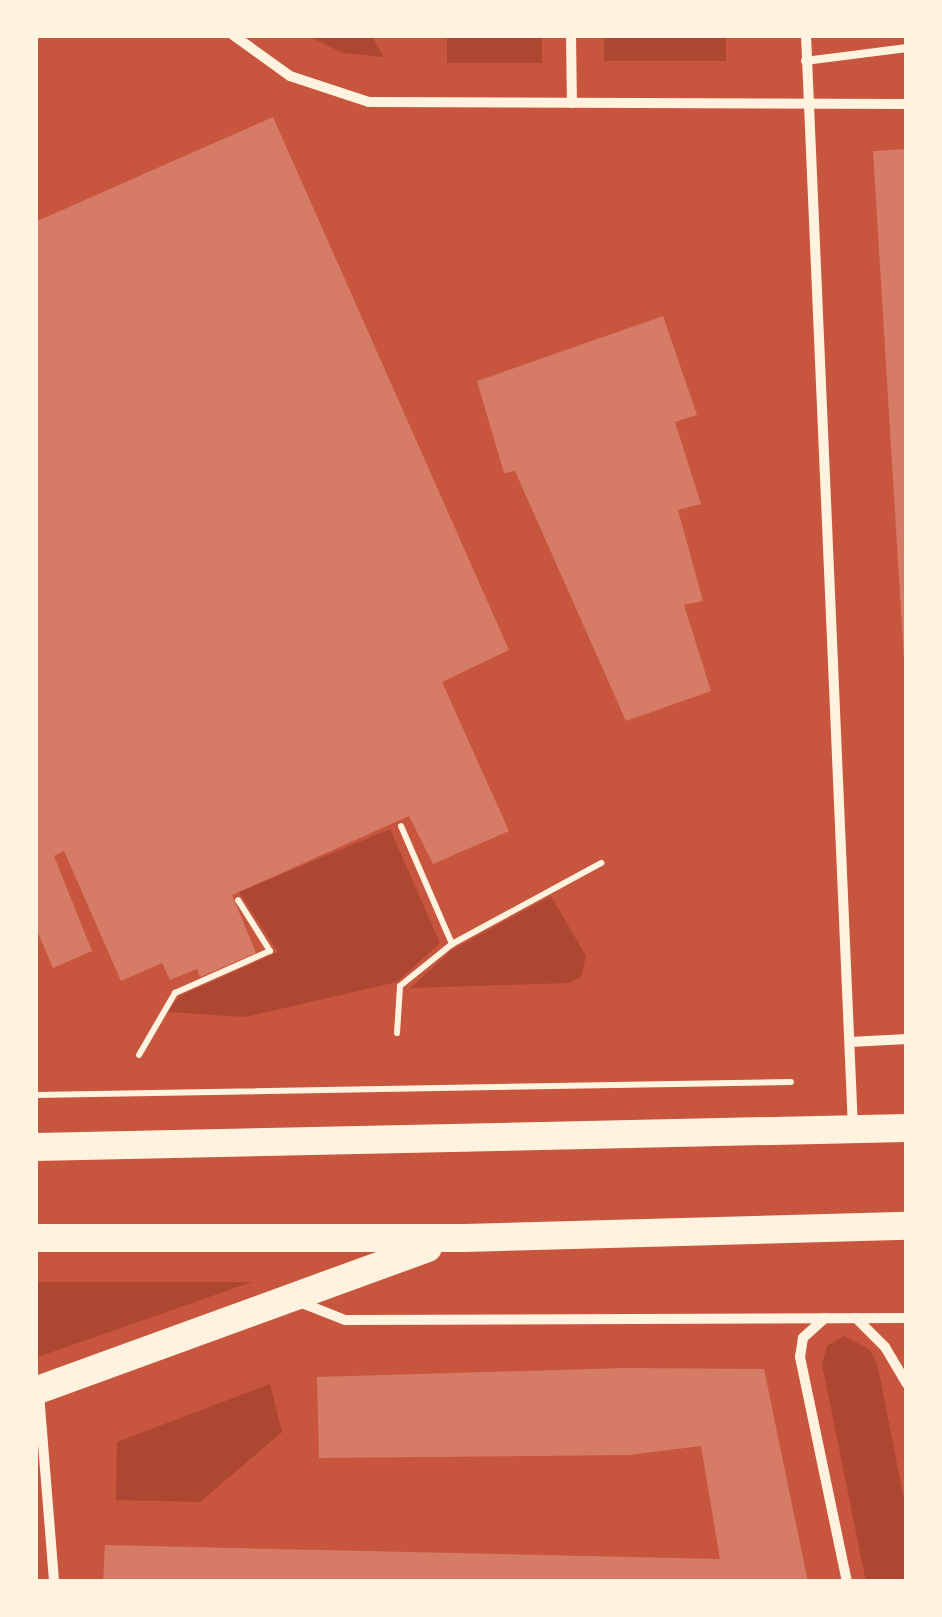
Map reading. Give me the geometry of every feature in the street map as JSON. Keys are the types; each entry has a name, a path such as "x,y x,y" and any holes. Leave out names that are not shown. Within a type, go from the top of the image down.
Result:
{"highway":[{"path":"35,1147 907,1128"},
{"path":"35,1238 465,1238 907,1226"},
{"path":"37,1390 287,1298 465,1238"}],"street":[{"path":"233,35 290,76 369,102 907,104"},
{"path":"571,35 572,104"},
{"path":"806,35 805,106 854,1130"},
{"path":"850,1042 907,1040"},
{"path":"287,1298 346,1320 784,1315 904,1318"},
{"path":"828,1316 803,1338 800,1357 847,1582"},
{"path":"856,1318 886,1348 907,1384"},
{"path":"37,1390 54,1582"}],"lane":[{"path":"805,61 907,48"}],"path":[{"path":"401,826 452,944"},
{"path":"397,1034 400,986 452,944 601,863"},
{"path":"139,1055 175,993 270,951 238,900"},
{"path":"35,1094 791,1082"}],"shaded area":[{"path":"306,35 371,35 384,57 343,53"},
{"path":"447,35 542,35 542,63 447,63"},
{"path":"604,35 726,35 726,61 604,61"},
{"path":"390,829 440,943 397,982 245,1017 167,1012 180,996 278,952 239,892"},
{"path":"551,896 586,956 581,977 569,983 410,988 452,950"},
{"path":"35,1282 252,1282 35,1358"},
{"path":"844,1336 870,1350 878,1367 907,1515 907,1582 866,1582 822,1364 827,1346"},
{"path":"270,1384 282,1432 200,1502 116,1500 117,1442"}],"building":[{"path":"273,117 509,650 442,682 509,831 433,864 409,816 232,895 256,953 200,977 197,969 170,980 162,963 121,981 64,851 54,856 92,951 53,968 35,926 35,222"},
{"path":"907,149 907,660 904,660 873,151"},
{"path":"663,316 697,415 675,422 701,504 678,510 703,601 684,605 711,691 626,721 515,471 504,473 477,381"},
{"path":"625,1368 764,1369 808,1582 103,1582 105,1545 720,1559 701,1446 629,1455 319,1458 317,1377"}]}
